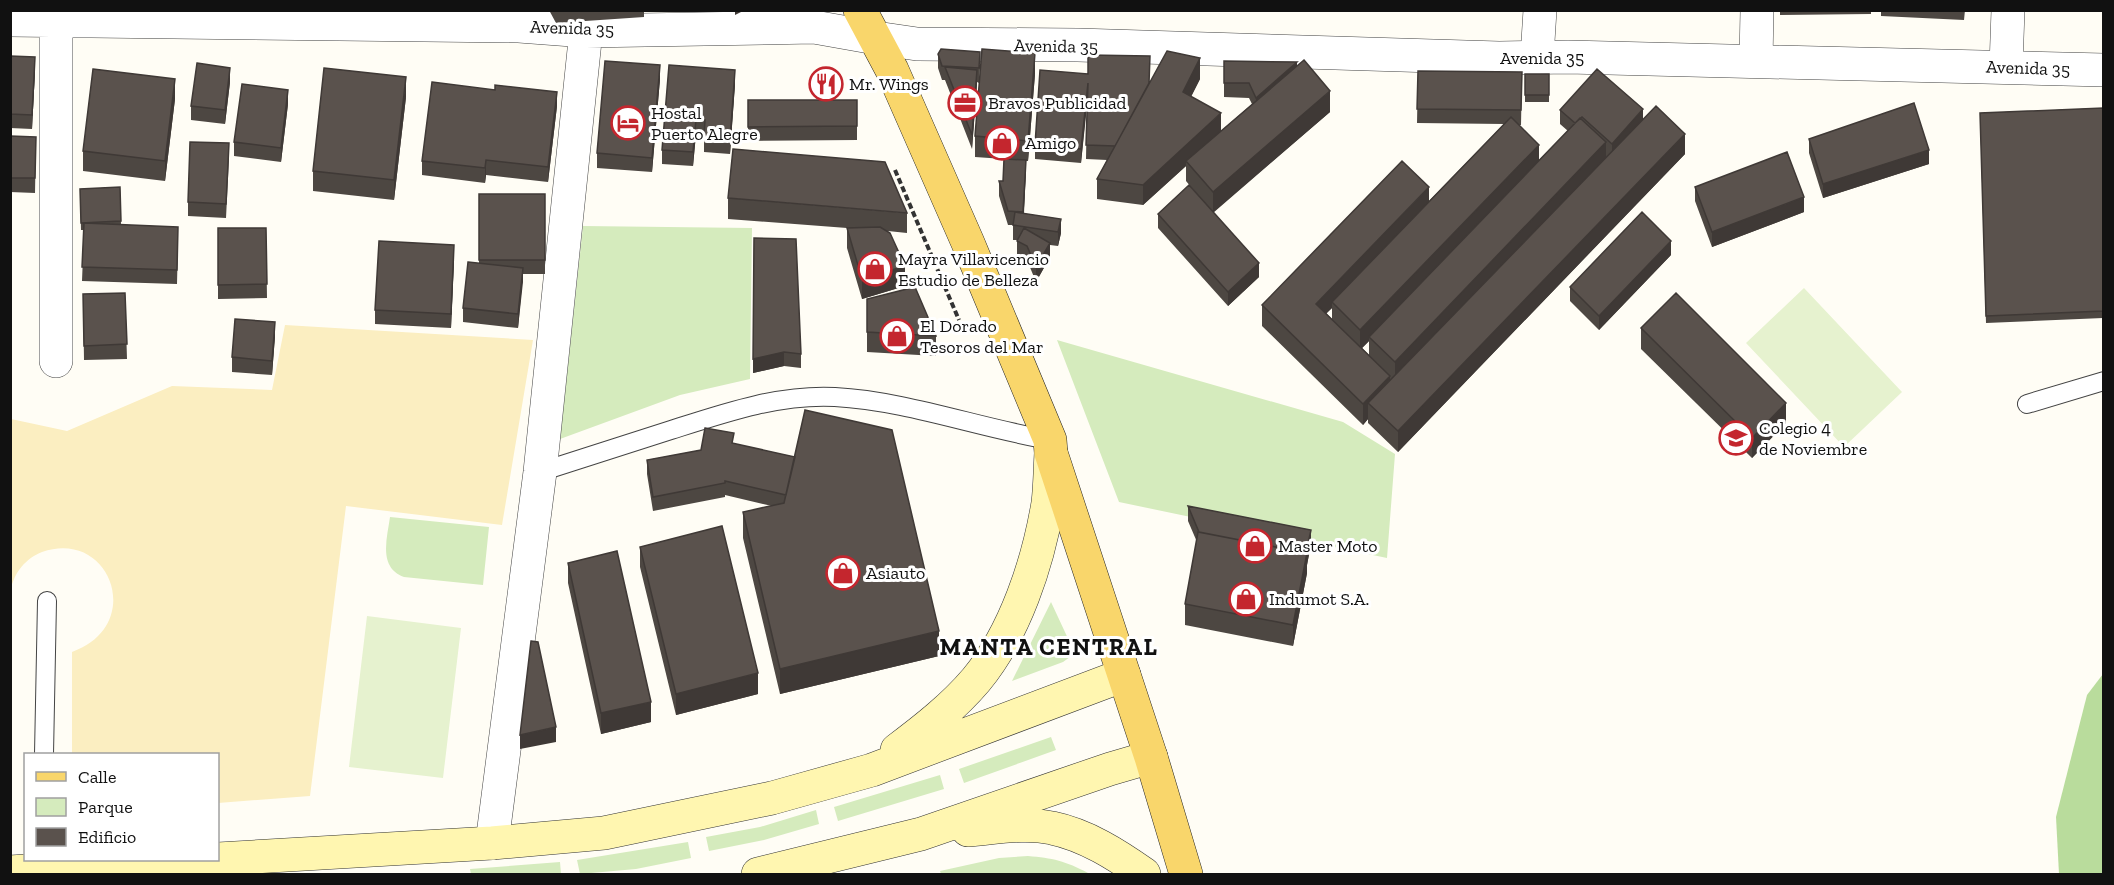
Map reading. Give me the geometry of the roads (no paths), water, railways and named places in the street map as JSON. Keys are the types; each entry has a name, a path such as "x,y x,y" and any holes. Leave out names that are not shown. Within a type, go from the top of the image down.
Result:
{"main road":[{"path":"868,24 892,70 968,243 1050,446 1151,757 1186,874"},
{"path":"872,770 941,716 976,680 1005,637 1024,594 1037,550 1048,503 1050,446"},
{"path":"219,859 492,843 604,832 771,798 872,770 1124,675"},
{"path":"758,874 921,834 1151,757"},
{"path":"921,834 1013,826 1052,828 1086,840 1122,859 1144,874"},
{"path":"30,867 177,861"}],"street":[{"path":"1537,57 1540,10"},
{"path":"1756,61 1757,10"},
{"path":"2006,67 2008,10"},
{"name":"Avenida 35","path":"10,20 56,22 225,16 516,18 586,31 868,24 918,44 1078,45 1500,58 1756,61 2103,70"},
{"path":"56,22 56,362"},
{"path":"492,843 540,472 586,31"}],"lane":[{"path":"2027,404 2103,381"},
{"path":"540,472 727,412 778,400 832,396 872,400 1050,446"},
{"path":"44,753 47,601"}],"place":[{"name":"Mr. Wings","path":"826,84"},
{"name":"Bravos Publicidad","path":"965,103"},
{"name":"Hostal Puerto Alegre","path":"628,123"},
{"name":"Amigo","path":"1002,143"},
{"name":"Mayra Villavicencio Estudio de Belleza","path":"875,269"},
{"name":"El Dorado Tesoros del Mar","path":"897,336"},
{"name":"Colegio 4 de Noviembre","path":"1736,438"},
{"name":"Master Moto","path":"1255,546"},
{"name":"Asiauto","path":"843,573"},
{"name":"Indumot S.A.","path":"1246,599"}],"district":[{"name":"MANTA CENTRAL","path":"1049,646"}]}
